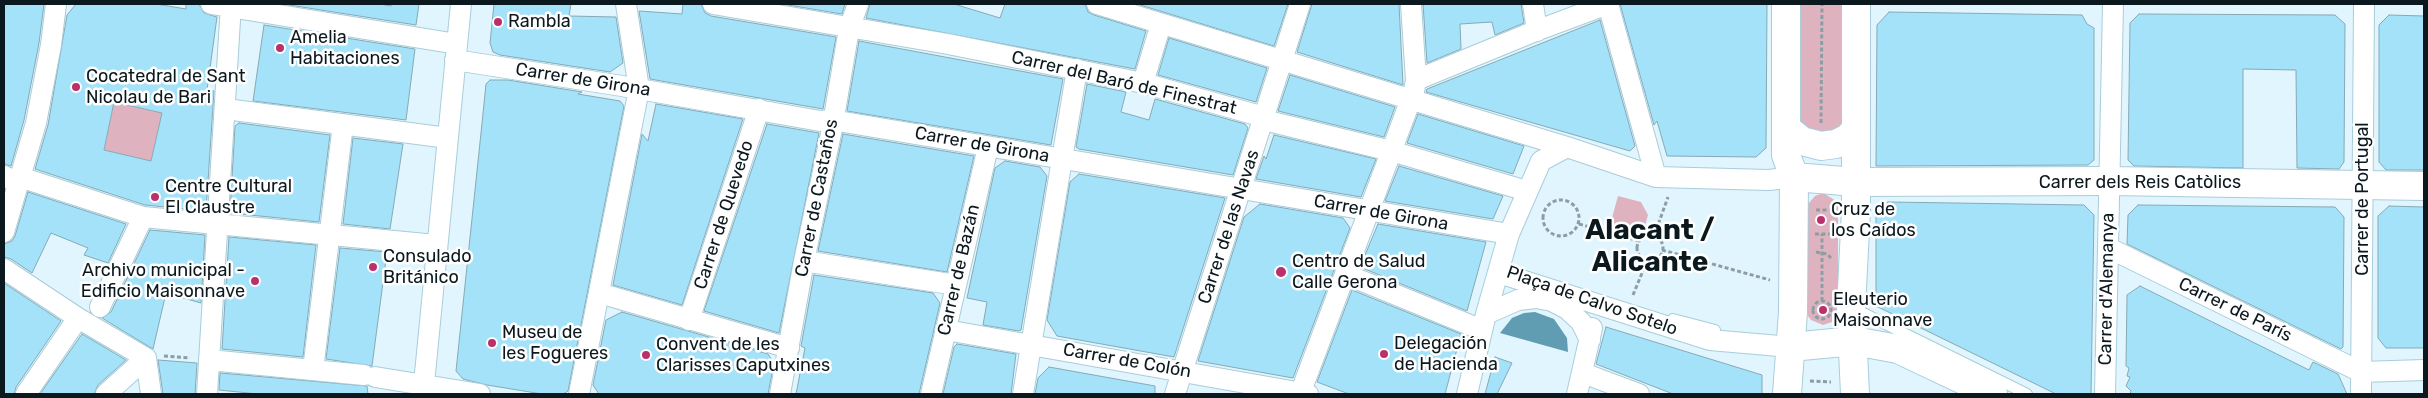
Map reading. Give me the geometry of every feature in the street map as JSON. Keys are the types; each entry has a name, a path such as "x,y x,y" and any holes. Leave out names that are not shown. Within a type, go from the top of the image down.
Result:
{"street":[{"path":"4,232 12,180 36,123 51,45 56,4"},
{"name":"Carrer de Girona","path":"211,4 231,6 639,89 820,121 832,120 1509,234"},
{"path":"423,390 461,4"},
{"path":"579,394 639,89 626,4"},
{"name":"Carrer del Baró de Finestrat","path":"713,4 948,44 1143,83 1264,116 1268,121 1391,151 1527,191"},
{"name":"Carrer de Castaños","path":"780,394 849,28 858,4"},
{"path":"1099,4 1567,148 1656,178 1770,180 1803,178 1856,182"},
{"name":"Carrer de las Navas","path":"1175,394 1300,4"},
{"path":"1303,393 1416,80 1411,4"},
{"path":"1533,4 1537,31"},
{"path":"1416,80 1608,4 1656,178"},
{"path":"1786,4 1786,156 1803,178 1791,347 1796,389"},
{"path":"1841,387 1844,342 1843,304 1856,182 1856,4"},
{"name":"Carrer d'Alemanya","path":"2106,394 2113,4"},
{"name":"Carrer de Portugal","path":"2361,394 2364,4"},
{"path":"207,394 231,6"},
{"path":"1143,83 1161,24"},
{"path":"1023,394 1077,69"},
{"path":"226,109 448,138"},
{"name":"Carrer de Quevedo","path":"689,320 759,109"},
{"path":"313,370 331,235 343,124"},
{"path":"1786,128 1802,141 1821,146 1836,144 1848,138 1856,129"},
{"name":"Carrer de Bazán","path":"931,394 988,147"},
{"name":"Plaça de Calvo Sotelo","path":"1567,148 1541,161 1509,234 1499,273 1710,340 1791,347 1844,342 1898,349 1993,394"},
{"path":"12,180 26,180 143,217 436,244"},
{"name":"Carrer dels Reis Catòlics","path":"1856,182 2109,181 2424,186"},
{"path":"100,307 143,217"},
{"name":"Carrer de París","path":"2109,248 2361,372"},
{"path":"804,261 956,285"},
{"path":"4,269 78,318 146,358"},
{"path":"1467,394 1484,322 1499,273"},
{"path":"1345,274 1484,322"},
{"path":"599,293 789,348"},
{"path":"1484,322 1518,300 1536,298 1552,301 1567,308 1581,322 1590,340"},
{"path":"1577,394 1597,305"},
{"path":"26,394 78,318"},
{"name":"Carrer de Colón","path":"946,330 1303,393"},
{"path":"106,394 146,358"},
{"path":"146,358 151,394"},
{"path":"209,360 370,376 423,390 480,394"},
{"path":"2361,372 2424,370"},
{"path":"1583,373 1639,394"}],"lane":[{"path":"1843,304 2027,394"},
{"path":"1626,314 1650,312 1715,330"}],"path":[{"path":"1821,146 1822,4"},
{"path":"1803,178 1812,216 1813,210 1831,210 1831,218"},
{"path":"1654,236 1668,195"},
{"path":"1566,200 1576,206 1579,212 1579,224 1572,234 1554,235 1549,232 1543,221 1545,209 1554,201 1566,200"},
{"path":"1579,224 1639,241"},
{"path":"1813,226 1813,234 1831,234 1831,226"},
{"path":"1811,232 1811,241"},
{"path":"1822,234 1822,301"},
{"path":"1626,314 1647,261 1659,257 1662,250 1660,242 1654,236 1646,236 1639,241 1638,253 1647,261"},
{"path":"1662,250 1770,280"},
{"path":"1811,250 1822,253 1835,261"},
{"path":"1822,301 1830,305 1832,309 1831,314 1824,319 1815,316 1813,312 1817,302 1822,301"},
{"path":"1843,304 1844,342"},
{"path":"146,358 158,355 209,360"},
{"path":"1832,376 1841,387"},
{"path":"1796,389 1808,381 1841,387"}],"shaded area":[{"path":"1797,4 1845,4 1845,128 1839,138 1797,127"},
{"path":"114,102 162,113 151,161 104,150"},
{"path":"1823,193 1838,202 1838,313 1835,321 1823,325 1811,320 1808,316 1808,204 1815,196"},
{"path":"1618,196 1641,202 1648,215 1644,229 1635,237 1609,229"}],"water":[{"path":"1535,312 1554,319 1567,338 1568,352 1500,333 1512,318 1524,313"}],"building":[{"path":"4,4 44,4 39,43 24,120 11,166 4,164"},
{"name":"Cocatedral de Sant Nicolau de Bari","path":"76,4 156,4 186,9 186,4 199,4 204,13 217,17 207,90 214,91 206,211 145,205 35,169 48,125 67,15","holes":["114,102 162,113 151,161 104,150"]},
{"path":"283,4 380,4 391,6 391,4 419,4 416,25"},
{"path":"494,4 571,4 569,16 616,17 623,63 610,72 500,55 493,52 490,43"},
{"path":"683,4 701,4 705,13 711,16 836,37 823,109 650,79 639,11 682,14"},
{"path":"782,4 845,4 842,14"},
{"path":"870,4 954,4 1000,18 1005,4 1085,4 1088,12 1094,15 1146,31 1135,69 866,18"},
{"path":"1137,4 1288,4 1274,46"},
{"path":"1312,4 1399,4 1403,85 1297,52"},
{"path":"1423,4 1521,4 1524,23 1495,35 1492,22 1460,24 1461,49 1427,63"},
{"path":"1620,4 1767,4 1766,148 1756,157 1667,156 1657,121 1654,125"},
{"path":"1889,12 2082,15 2087,24 2094,28 2094,160 2088,165 1876,166 1877,25"},
{"path":"2139,14 2335,15 2345,24 2344,162 2339,169 2297,168 2296,70 2243,69 2243,168 2134,166 2128,160 2130,23"},
{"path":"2389,15 2424,16 2424,170 2386,170 2379,162 2379,25"},
{"path":"1600,20 1635,146 1630,151 1426,92 1427,89"},
{"path":"264,25 415,49 406,120 253,101"},
{"path":"1169,38 1267,68 1256,102 1158,75"},
{"path":"859,41 1063,79 1051,145 847,111"},
{"path":"1290,75 1395,107 1384,137 1278,111"},
{"path":"490,80 508,80 582,92 578,94 620,101 624,106 568,391 563,394 542,394 487,385 463,379 456,371 486,84"},
{"path":"1087,84 1126,92 1121,112 1149,120 1155,99 1245,124 1248,128 1233,175 1079,149 1076,147"},
{"path":"656,104 743,119 682,305 613,285 642,134 648,141"},
{"path":"1418,114 1524,146 1513,174 1407,143"},
{"path":"239,123 330,135 319,222 230,213 235,126"},
{"path":"767,124 819,133 779,333 704,311"},
{"path":"843,134 974,156 947,272 818,251"},
{"path":"1274,135 1376,159 1361,197 1256,179 1264,156 1266,159"},
{"path":"353,138 403,144 390,229 343,224"},
{"path":"1005,161 1040,167 1047,176 1021,330 1019,331 983,325 987,302 967,298 995,168"},
{"path":"1399,166 1503,196 1493,219 1385,201"},
{"path":"1079,174 1225,198 1174,357 1057,336 1047,320 1070,182"},
{"path":"28,192 126,224 108,263 84,255 88,248 51,233 32,273 11,259 4,257 4,244 12,241 15,236"},
{"path":"1888,202 2084,205 2094,215 2091,394 2056,394 1876,306 1876,213"},
{"name":"Centro de Salud Calle Gerona","path":"1260,204 1343,218 1350,228 1293,378 1198,361 1244,217"},
{"path":"2138,205 2335,207 2344,217 2343,347 2341,349 2127,244 2128,215"},
{"path":"2389,206 2424,207 2424,348 2386,348 2378,338 2378,216"},
{"path":"1378,224 1486,242 1467,311 1360,267"},
{"path":"150,230 205,235 201,303 166,293 153,349 102,318 111,312"},
{"path":"229,237 316,245 303,357 222,349"},
{"path":"340,248 387,252 372,366 326,359"},
{"path":"814,275 933,293 940,303 919,394 796,394 805,348 801,346"},
{"path":"4,283 61,321 16,387 14,394 4,394"},
{"path":"2140,286 2309,370 2313,362 2338,374 2347,394 2130,394 2131,391 2126,386 2130,377 2127,376 2129,368 2126,366 2127,295"},
{"path":"1352,290 1461,334 1445,394 1349,394 1317,382"},
{"path":"622,312 768,354 774,363 768,394 599,394 593,385 606,320"},
{"path":"1606,327 1762,375 1762,394 1673,394 1596,364"},
{"path":"82,334 126,360 98,385 94,394 40,394"},
{"path":"957,344 1016,354 1011,394 943,394 954,347"},
{"path":"1495,357 1512,363 1497,394 1485,394"},
{"path":"158,360 197,363 195,394 163,394"},
{"path":"1049,367 1155,386 1155,394 1035,394 1038,378"},
{"path":"220,373 367,386 368,394 258,394 219,390"}],"place":[{"name":"Rambla","path":"498,22"},
{"name":"Amelia Habitaciones","path":"280,48"},
{"name":"Cocatedral de Sant Nicolau de Bari","path":"76,87"},
{"name":"Centre Cultural El Claustre","path":"155,197"},
{"name":"Cruz de los Caídos","path":"1821,220"},
{"name":"Consulado Británico","path":"373,267"},
{"name":"Centro de Salud Calle Gerona","path":"1281,272"},
{"name":"Archivo municipal - Edificio Maisonnave","path":"255,281"},
{"name":"Eleuterio Maisonnave","path":"1823,310"},
{"name":"Museu de les Fogueres","path":"492,343"},
{"name":"Delegación de Hacienda","path":"1384,354"},
{"name":"Convent de les Clarisses Caputxines","path":"646,355"}],"district":[{"name":"Alacant / Alicante","path":"1650,247"}]}
